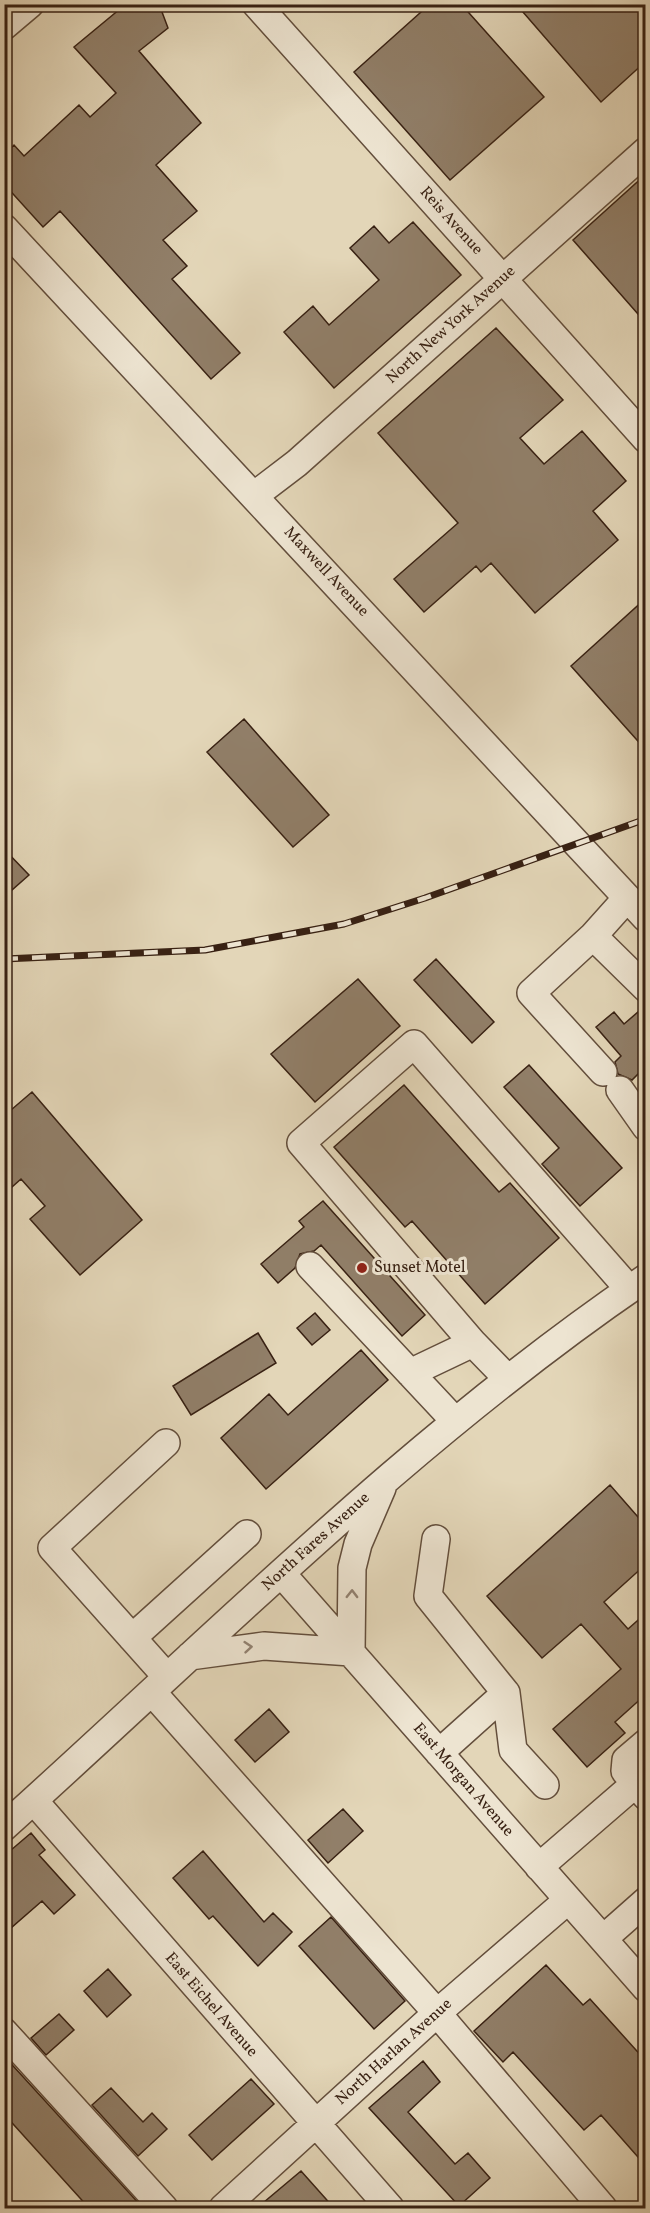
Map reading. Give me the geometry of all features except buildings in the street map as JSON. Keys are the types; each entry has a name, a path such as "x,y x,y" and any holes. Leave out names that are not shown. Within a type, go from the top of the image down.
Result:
{"street":[{"path":"4,26 30,4"},
{"name":"Reis Avenue","path":"256,4 645,439"},
{"name":"North New York Avenue","path":"255,495 297,463 645,152"},
{"name":"Maxwell Avenue","path":"4,228 255,495 645,918"},
{"path":"627,898 593,936 531,993 612,1081 645,1127"},
{"path":"593,936 645,988"},
{"path":"507,1379 473,1343 301,1143 414,1044 637,1284"},
{"path":"310,1266 455,1421"},
{"name":"North Fares Avenue","path":"4,1827 385,1481 455,1421 576,1325 637,1284"},
{"path":"410,1373 473,1343"},
{"path":"166,1443 52,1548 132,1638 159,1685 603,2208"},
{"path":"190,1656 264,1646 351,1652 352,1568 358,1544 385,1481"},
{"path":"132,1638 247,1534"},
{"path":"436,1539 428,1596 506,1693 513,1750 545,1785"},
{"name":"East Morgan Avenue","path":"282,1573 645,1988"},
{"path":"439,1753 506,1693"},
{"path":"539,1867 640,1790 625,1771 626,1760 645,1743"},
{"name":"East Eichel Avenue","path":"34,1801 390,2208"},
{"name":"North Harlan Avenue","path":"223,2208 436,2013 568,1900"},
{"path":"603,1939 645,1901"},
{"path":"4,2032 164,2208"}],"railway":[{"path":"4,959 205,950 344,924 425,898 646,819"}],"place":[{"name":"Sunset Motel","path":"362,1268"}]}
